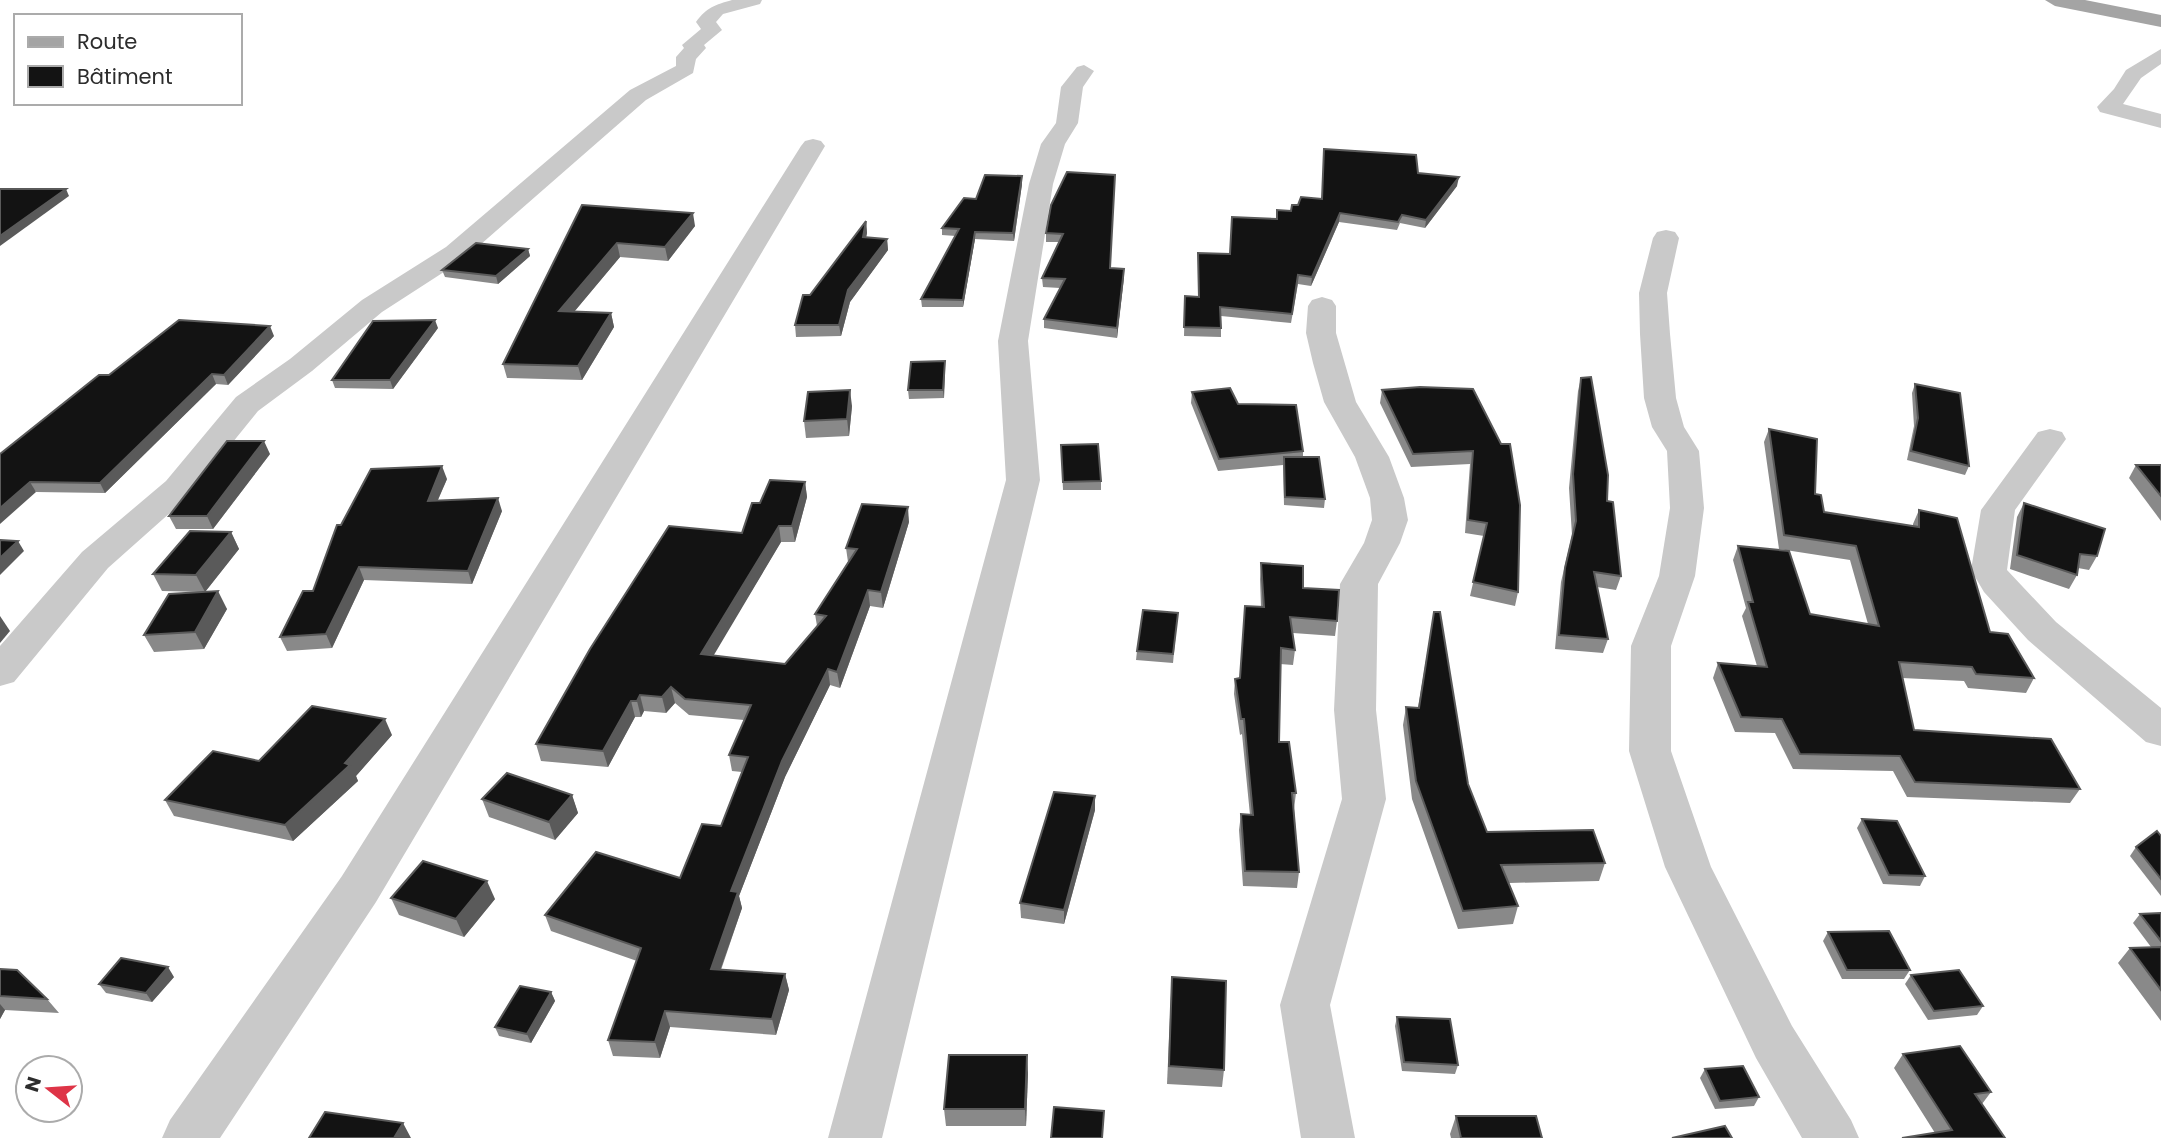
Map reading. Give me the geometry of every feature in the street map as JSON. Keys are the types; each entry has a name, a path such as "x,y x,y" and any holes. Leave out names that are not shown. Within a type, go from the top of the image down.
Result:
{"main road":[{"path":"2059,0 2161,21"},
{"path":"2102,0 2161,12"}],"street":[{"path":"0,672 96,560 178,488 247,404 301,365 372,306 455,253 638,95 685,69 686,57 696,48 692,45 712,30 706,22 712,13 753,0"},
{"path":"2161,55 2133,74 2123,92 2108,107 2161,121"},
{"path":"855,1138 1023,480 1013,341 1041,184 1053,144 1067,123 1072,87 1084,71"},
{"path":"189,1138 359,889 813,146"},
{"path":"1666,237 1653,293 1655,334 1660,398 1668,427 1683,452 1687,508 1677,576 1651,646 1650,751 1688,867 1774,1042 1832,1138"},
{"path":"1322,306 1321,333 1340,402 1372,457 1387,498 1390,520 1382,543 1359,584 1355,710 1364,799 1305,1005 1328,1138"},
{"path":"2050,439 1998,510 1989,570 1997,584 2042,631 2161,731"}],"building":[{"path":"1324,149 1416,155 1418,173 1459,177 1426,220 1402,215 1398,222 1340,213 1312,277 1298,275 1292,314 1220,307 1221,328 1184,327 1185,296 1199,297 1198,253 1230,254 1232,217 1277,219 1277,210 1291,211 1292,205 1298,205 1301,197 1322,199"},
{"path":"1067,172 1115,175 1110,268 1124,269 1117,328 1044,319 1065,279 1042,278 1063,234 1046,233 1051,205"},
{"path":"985,175 1022,176 1013,233 975,232 963,300 921,299 959,229 942,228 964,198 976,199"},
{"path":"0,189 66,189 0,236"},
{"path":"582,205 693,213 665,247 617,243 559,311 611,313 578,366 503,364"},
{"path":"866,221 863,237 887,239 848,290 839,325 795,325 803,295 810,295"},
{"path":"476,243 528,249 496,276 442,270"},
{"path":"179,320 270,326 224,375 212,374 100,483 30,482 0,508 0,454 99,375 109,375"},
{"path":"435,320 390,380 332,380 373,321"},
{"path":"945,361 943,390 908,390 911,362"},
{"path":"1591,377 1608,475 1607,501 1613,502 1621,576 1594,572 1608,639 1559,635 1565,568 1576,521 1573,474 1581,378"},
{"path":"1915,384 1960,393 1969,466 1911,451 1918,418"},
{"path":"1420,387 1473,389 1501,444 1510,444 1520,505 1518,592 1473,582 1487,523 1468,520 1473,451 1413,454 1382,390"},
{"path":"1230,388 1238,404 1296,405 1303,451 1219,459 1192,392"},
{"path":"850,390 847,419 804,421 808,392"},
{"path":"1769,429 1817,439 1815,494 1821,495 1824,512 1919,527 1919,510 1957,518 1990,632 2008,634 2034,678 1976,674 1972,667 1899,662 1914,730 2051,739 2080,789 1915,782 1900,756 1800,754 1782,719 1741,717 1718,663 1767,667 1748,602 1753,602 1738,546 1789,551 1810,614 1879,626 1856,546 1784,535"},
{"path":"227,441 264,441 207,516 169,516"},
{"path":"1098,444 1101,481 1063,482 1061,445"},
{"path":"1284,457 1319,457 1325,499 1285,497"},
{"path":"2136,465 2161,465 2161,496"},
{"path":"442,466 428,501 498,498 468,571 359,567 326,634 280,637 303,591 313,591 337,525 341,525 371,469"},
{"path":"770,480 805,482 792,526 779,526 701,654 785,664 826,616 815,614 857,549 846,548 862,504 908,507 881,592 868,590 837,672 828,669 782,761 731,891 738,892 711,969 785,974 772,1019 665,1011 655,1042 608,1040 641,948 545,915 596,852 680,878 702,824 721,826 748,757 729,755 751,705 685,699 671,687 662,697 640,695 637,701 631,701 603,751 536,744 590,649 669,526 742,533 752,503 760,503"},
{"path":"2024,503 2105,529 2097,556 2080,554 2077,575 2017,555"},
{"path":"190,531 231,532 196,575 153,574"},
{"path":"0,540 18,541 0,558"},
{"path":"1261,563 1303,566 1303,588 1339,590 1337,621 1290,617 1295,650 1281,648 1279,742 1289,742 1296,793 1292,793 1299,872 1245,871 1241,814 1253,815 1244,719 1241,719 1235,679 1240,678 1245,606 1264,607"},
{"path":"218,591 195,632 144,635 169,594"},
{"path":"1143,610 1178,613 1173,654 1137,651"},
{"path":"1434,612 1440,612 1468,784 1487,832 1593,830 1605,863 1501,865 1518,906 1463,911 1416,781 1406,707 1419,708"},
{"path":"312,706 385,719 345,763 350,765 285,825 165,800 213,751 259,761"},
{"path":"507,773 572,795 549,822 482,799"},
{"path":"1054,792 1095,796 1064,910 1020,903"},
{"path":"1862,819 1897,821 1925,876 1889,875"},
{"path":"2157,831 2161,836 2161,879 2136,847"},
{"path":"423,861 487,881 456,919 391,898"},
{"path":"2161,913 2161,941 2140,914"},
{"path":"1889,931 1910,970 1847,970 1828,932"},
{"path":"2161,947 2161,990 2130,948"},
{"path":"121,958 168,967 146,993 99,984"},
{"path":"0,969 17,970 47,999 0,996"},
{"path":"1959,970 1983,1006 1934,1011 1911,975"},
{"path":"1172,977 1226,981 1224,1070 1169,1066"},
{"path":"520,986 551,992 527,1034 495,1027"},
{"path":"1397,1017 1450,1019 1458,1065 1404,1062"},
{"path":"1960,1046 1991,1092 1975,1094 2005,1138 1902,1138 1952,1130 1903,1054"},
{"path":"949,1055 1027,1055 1025,1109 944,1109"},
{"path":"1743,1066 1759,1097 1720,1101 1705,1069"},
{"path":"1054,1107 1104,1111 1102,1138 1051,1138"},
{"path":"325,1112 403,1123 394,1138 309,1138"},
{"path":"1456,1116 1536,1116 1542,1138 1461,1138"},
{"path":"1725,1126 1732,1138 1672,1138"}]}
